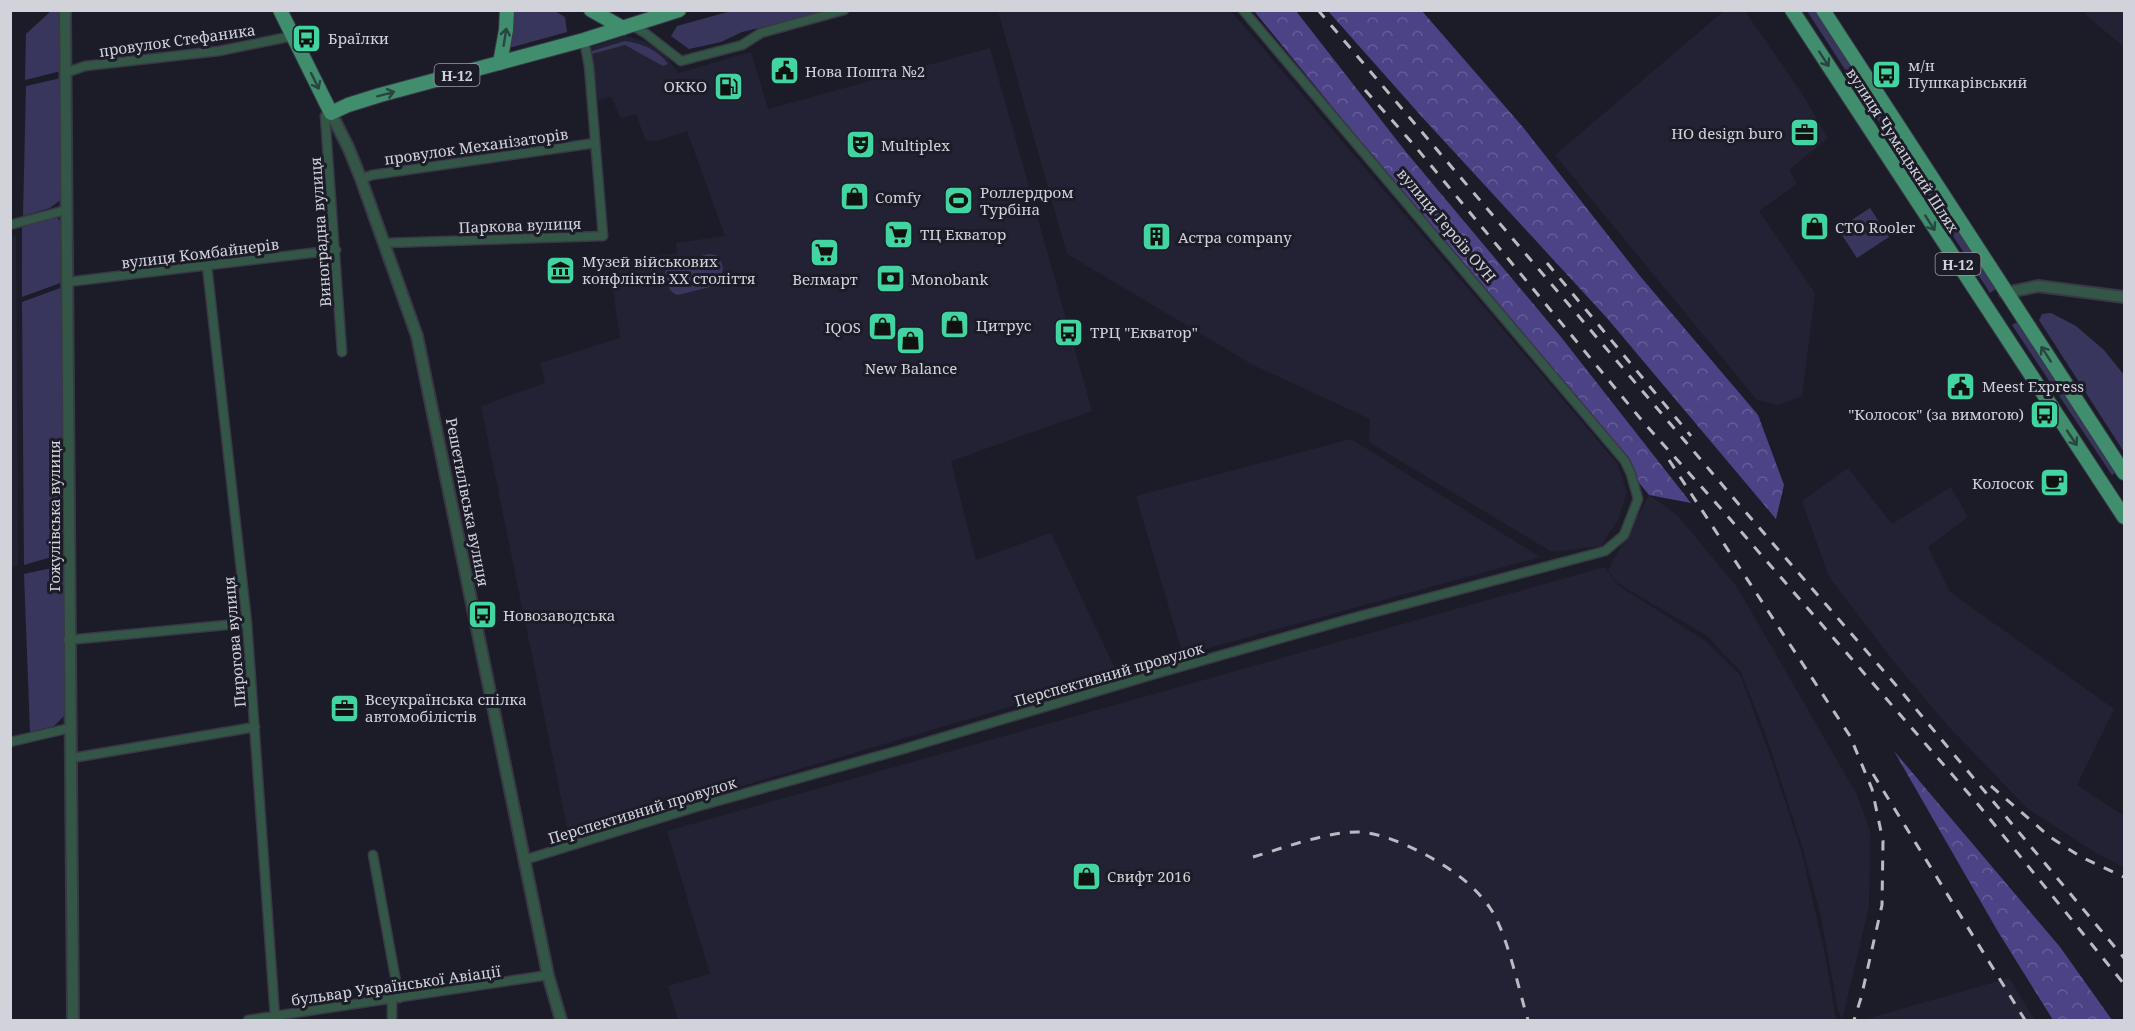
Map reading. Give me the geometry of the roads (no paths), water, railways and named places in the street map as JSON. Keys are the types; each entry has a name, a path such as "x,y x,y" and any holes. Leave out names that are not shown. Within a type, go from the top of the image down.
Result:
{"main road":[{"name":"Решетилівська вулиця","path":"280,10 331,113"},
{"path":"500,63 507,10"},
{"path":"591,10 627,26"},
{"name":"Н-12","path":"331,113 359,102 584,40 679,10"},
{"name":"вулиця Чумацький Шлях","path":"1792,10 2124,517"},
{"name":"вулиця Чумацький Шлях","path":"1823,10 2124,475"},
{"path":"1984,304 2005,293"},
{"path":"2106,489 2124,475"}],"street":[{"name":"Гожулівська вулиця","path":"65,10 73,1020"},
{"path":"627,26 645,33 681,61 742,45 761,33 844,10"},
{"name":"вулиця Героїв ОУН","path":"1243,10 1625,461"},
{"name":"провулок Стефаника","path":"65,73 86,66 219,51 293,36"},
{"name":"Паркова вулиця","path":"385,243 603,236 589,66 584,40"},
{"name":"Решетилівська вулиця","path":"331,113 349,148 361,179 417,336 548,975 561,1020"},
{"name":"Виноградна вулиця","path":"331,113 325,116 342,352"},
{"name":"провулок Механізаторів","path":"361,179 372,175 595,143"},
{"path":"10,225 66,210"},
{"name":"вулиця Комбайнерів","path":"67,282 336,250"},
{"name":"Пирогова вулиця","path":"207,266 247,623 274,1017"},
{"path":"2005,293 2038,286 2124,297"},
{"name":"Перспективний провулок","path":"524,860 696,807 900,750 1155,674 1349,619 1605,551 1624,535 1638,499 1625,461"},
{"path":"69,640 247,623"},
{"path":"72,758 255,727"},
{"path":"10,742 70,728"},
{"path":"373,855 396,998 392,1020"},
{"name":"бульвар Української Авіації","path":"248,1020 502,984 548,975"}],"railway":[{"path":"1318,10 1895,684 2124,958"},
{"path":"1365,90 1414,145 1644,423 1976,802 2124,984"},
{"path":"1547,263 1691,436"},
{"path":"1669,460 1850,736 1872,789 1883,841 1882,905 1854,1020"},
{"path":"1873,774 2025,1020"},
{"path":"1991,786 2050,837 2081,857 2124,877"},
{"path":"1253,857 1320,837 1360,832 1395,841 1437,861 1470,885 1490,908 1507,946 1528,1020"}],"place":[{"name":"Браїлки","path":"307,38"},
{"name":"Нова Пошта №2","path":"784,71"},
{"name":"м/н Пушкарівський","path":"1887,74"},
{"name":"ОККО","path":"728,86"},
{"name":"HO design buro","path":"1804,133"},
{"name":"Multiplex","path":"860,145"},
{"name":"Comfy","path":"854,197"},
{"name":"Роллердром Турбіна","path":"959,201"},
{"name":"СТО Rooler","path":"1814,227"},
{"name":"ТЦ Екватор","path":"899,234"},
{"name":"Астра company","path":"1157,237"},
{"name":"Велмарт","path":"825,252"},
{"name":"Музей військових конфліктів ХХ століття","path":"561,270"},
{"name":"Monobank","path":"890,279"},
{"name":"Цитрус","path":"955,325"},
{"name":"IQOS","path":"882,327"},
{"name":"ТРЦ \"Екватор\"","path":"1069,332"},
{"name":"New Balance","path":"911,341"},
{"name":"Meest Express","path":"1961,386"},
{"name":"\"Колосок\" (за вимогою)","path":"2045,414"},
{"name":"Колосок","path":"2055,483"},
{"name":"Новозаводська","path":"482,615"},
{"name":"Всеукраїнська спілка автомобілістів","path":"344,708"},
{"name":"Свифт 2016","path":"1086,876"}]}
